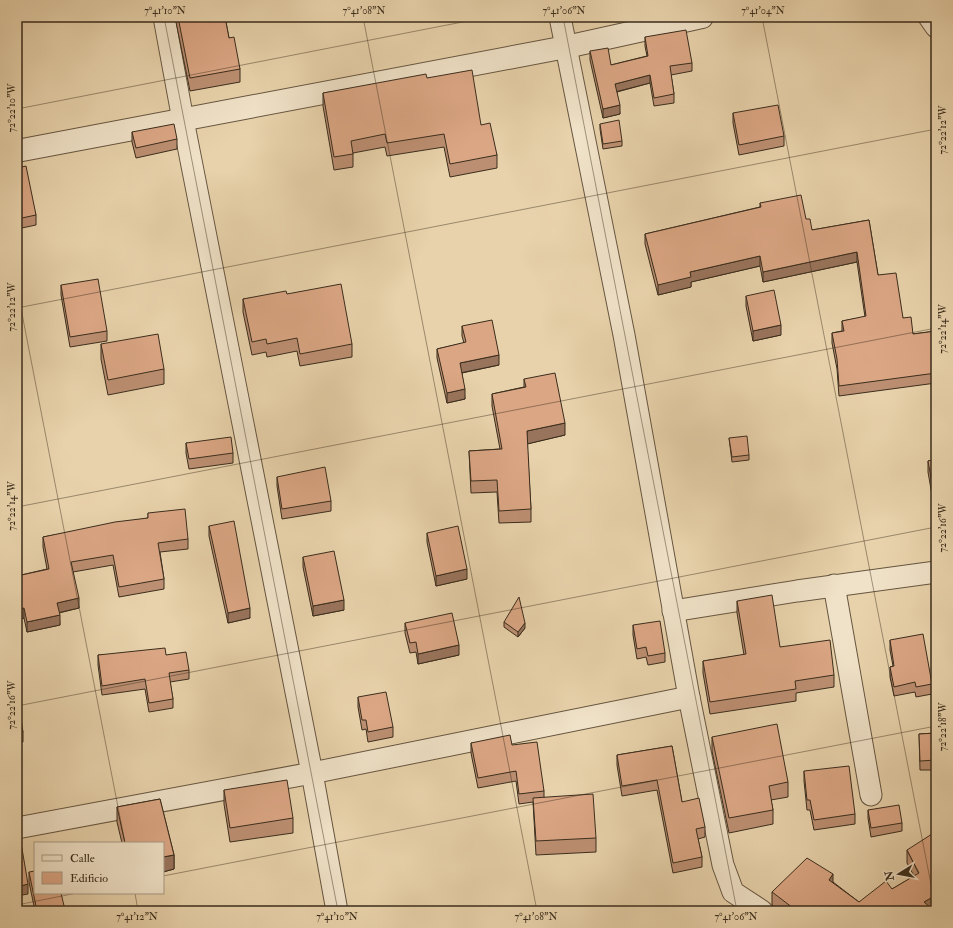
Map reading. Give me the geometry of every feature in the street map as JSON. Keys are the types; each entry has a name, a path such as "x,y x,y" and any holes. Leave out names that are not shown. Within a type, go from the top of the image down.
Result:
{"street":[{"path":"164,17 182,120 312,773 337,911"},
{"path":"560,17 624,335 673,611 723,865 733,892 762,911"},
{"path":"17,151 566,47 702,17"},
{"path":"929,17 936,27"},
{"path":"673,611 834,585 936,572"},
{"path":"834,585 871,795"},
{"path":"17,828 312,773 689,696"}],"building":[{"path":"178,17 225,17 229,38 234,37 240,69 190,78"},
{"path":"686,30 692,63 670,66 674,94 654,98 650,75 615,84 620,105 603,109 590,51 608,48 611,65 648,56 645,37"},
{"path":"472,70 481,125 490,123 497,155 450,164 444,134 387,143 385,134 351,141 353,154 334,157 323,93 426,74 427,78"},
{"path":"778,105 784,136 739,145 733,113"},
{"path":"619,120 622,141 603,144 600,124"},
{"path":"174,124 177,139 136,148 132,132"},
{"path":"26,166 36,215 17,219 17,168"},
{"path":"801,195 806,219 810,219 812,230 869,220 878,275 896,273 903,318 911,317 913,334 936,331 936,373 839,386 837,359 832,333 844,331 842,321 866,316 857,252 763,272 760,256 690,272 691,277 658,285 645,234 761,207 760,203"},
{"path":"98,279 107,331 70,337 61,285"},
{"path":"341,284 352,344 300,354 297,338 267,344 266,339 252,342 243,299 286,291 287,294"},
{"path":"774,290 781,325 753,331 746,296"},
{"path":"492,320 499,355 460,363 465,389 447,393 437,349 466,342 462,326"},
{"path":"158,334 164,369 108,380 101,344"},
{"path":"555,373 565,423 527,431 531,509 499,511 497,480 471,481 469,451 502,449 492,394 526,387 524,379"},
{"path":"747,436 749,455 732,457 729,438"},
{"path":"231,437 233,453 189,459 186,443"},
{"path":"936,459 936,506 928,461"},
{"path":"325,467 331,501 282,509 277,477"},
{"path":"185,509 188,539 158,543 164,579 119,587 113,555 71,562 79,598 57,603 60,615 27,622 24,608 17,610 17,576 49,569 43,537 115,522 148,518 148,513"},
{"path":"234,521 250,608 228,613 209,526"},
{"path":"458,526 467,569 436,576 427,533"},
{"path":"334,551 344,600 313,606 303,557"},
{"path":"772,595 780,647 830,640 834,675 795,681 796,689 710,702 703,661 746,654 737,601"},
{"path":"519,597 525,623 518,632 504,622"},
{"path":"452,613 459,645 418,654 416,642 410,643 405,623"},
{"path":"660,621 665,653 648,656 646,647 637,649 633,625"},
{"path":"923,634 932,684 916,687 915,682 894,687 890,667 894,666 890,640"},
{"path":"165,648 166,655 186,652 189,670 169,673 173,699 149,703 145,679 102,686 98,655"},
{"path":"386,692 393,727 368,732 366,720 362,720 358,697"},
{"path":"20,712 23,732 17,733 17,713"},
{"path":"777,724 788,782 769,786 773,810 729,818 712,737"},
{"path":"936,733 936,760 920,761 919,734"},
{"path":"510,735 512,745 537,742 544,791 519,794 516,771 478,778 471,743"},
{"path":"672,746 682,802 699,798 705,827 696,829 702,857 673,863 657,780 622,786 617,755"},
{"path":"849,766 855,814 814,820 810,800 807,800 804,771"},
{"path":"287,780 293,818 230,828 224,790"},
{"path":"593,794 596,838 536,841 533,798"},
{"path":"160,799 174,855 164,857 164,842 125,842 117,807"},
{"path":"899,805 902,823 871,828 868,810"},
{"path":"17,831 19,831 28,884 17,887"},
{"path":"932,834 936,841 936,895 924,902 934,911 797,911 772,892 807,858 833,874 829,880 859,902 886,881 892,889 919,873 907,850"},
{"path":"34,871 34,894 61,894 65,910 37,911 29,872"}]}
